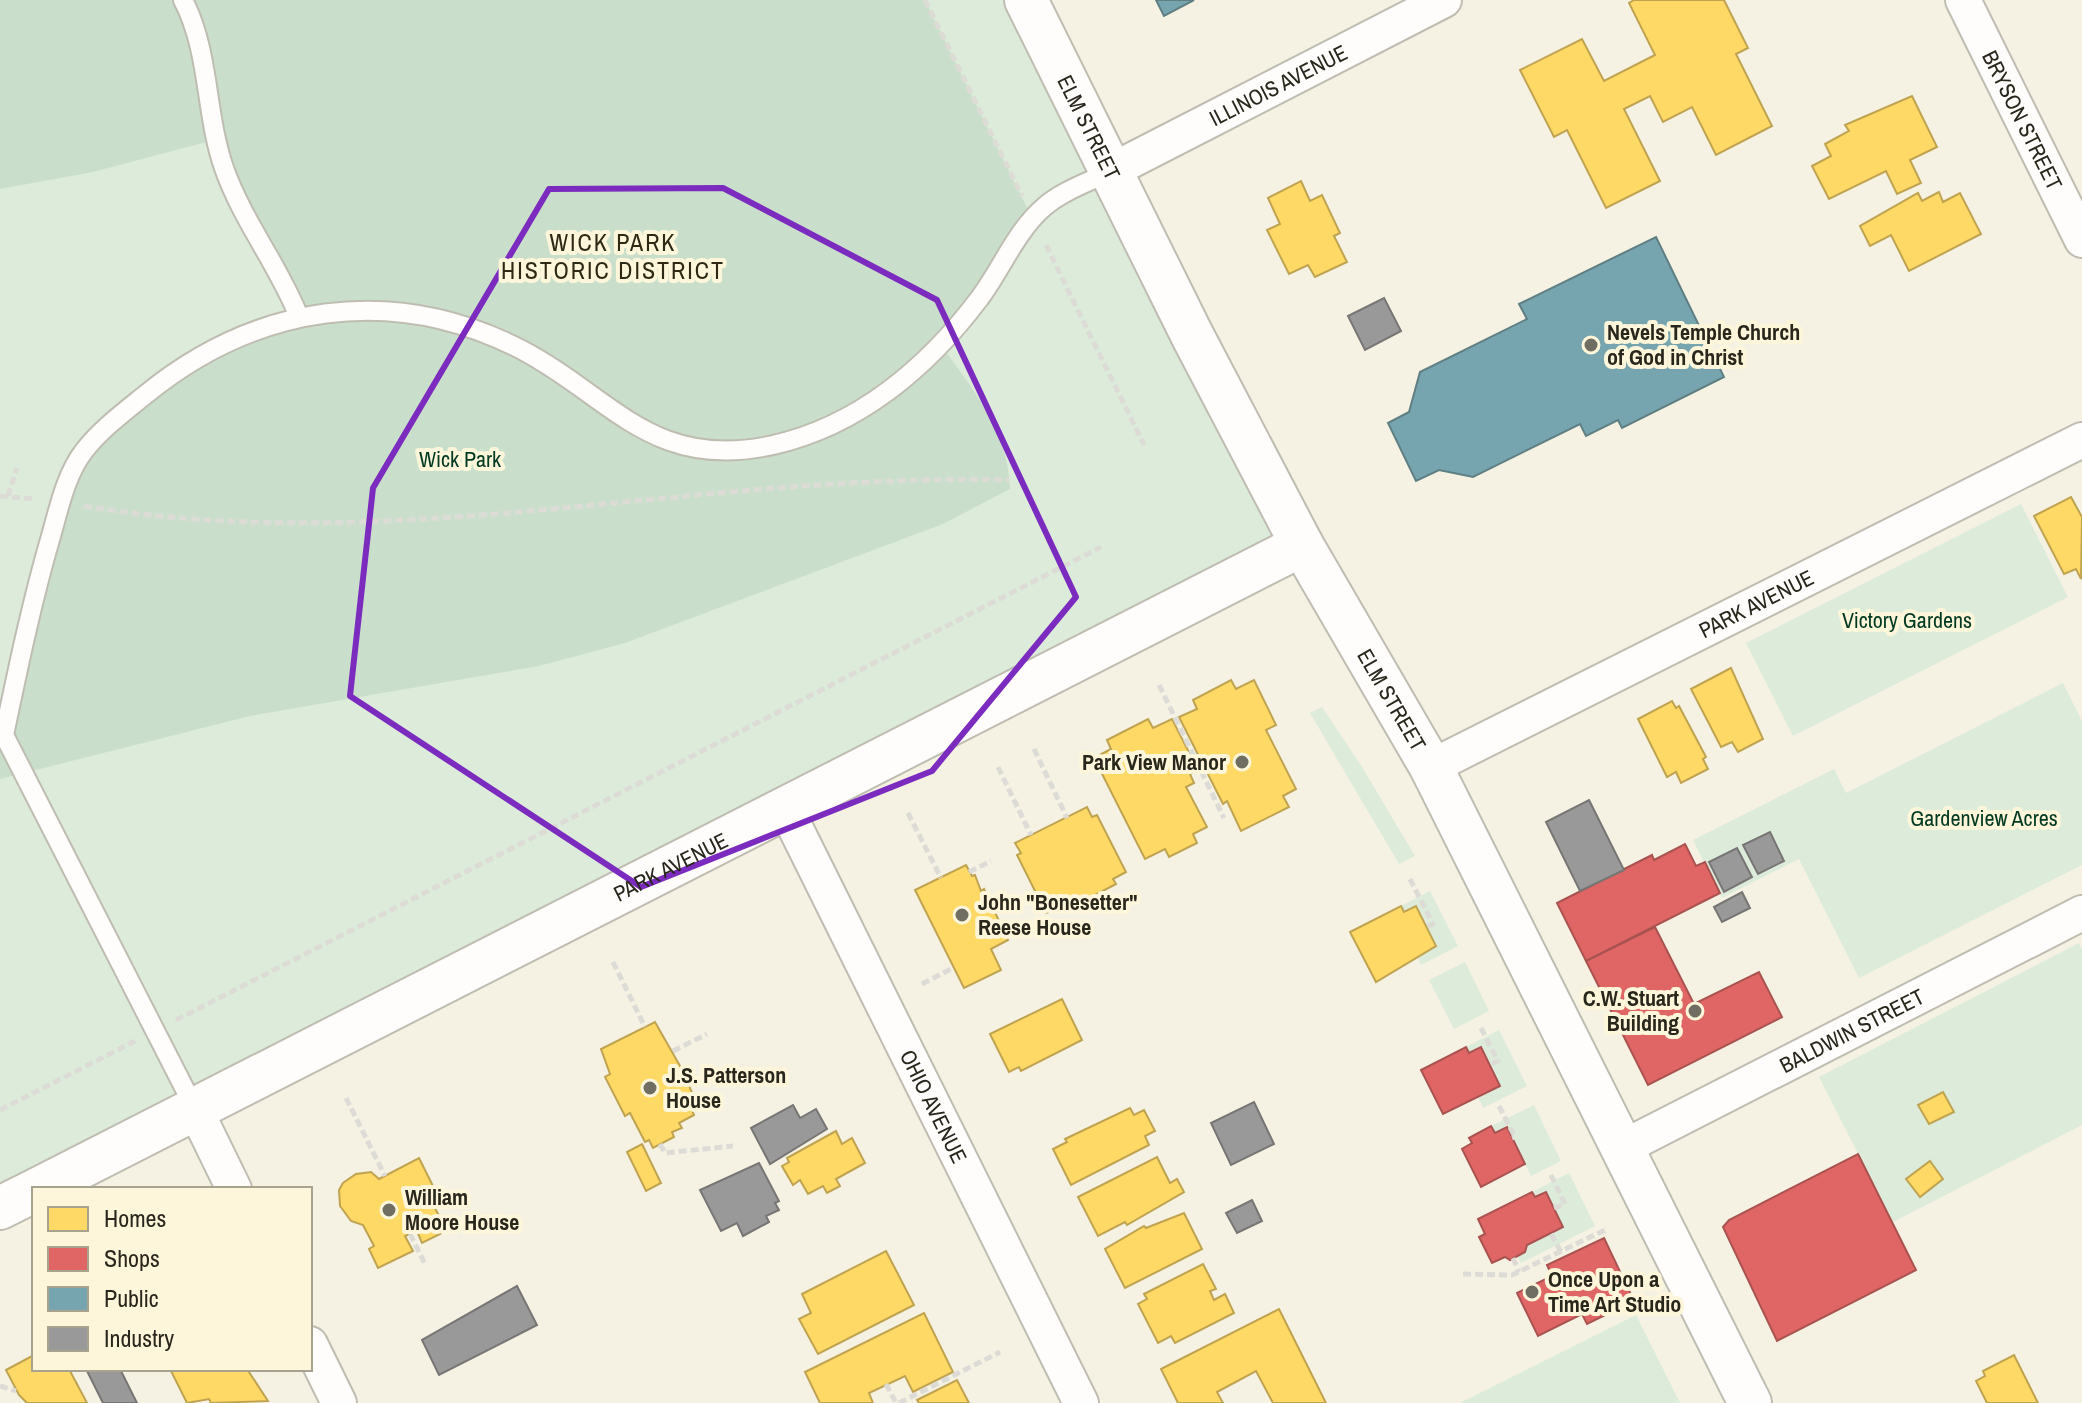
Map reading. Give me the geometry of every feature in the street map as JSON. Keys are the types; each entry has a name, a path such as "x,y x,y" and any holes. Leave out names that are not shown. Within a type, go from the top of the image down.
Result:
{"street":[{"name":"ELM STREET","path":"1026,0 1302,545 1431,767 1750,1403"},
{"name":"ILLINOIS AVENUE","path":"1111,171 1444,0"},
{"name":"BRYSON STREET","path":"1963,0 2082,240"},
{"name":"PARK AVENUE","path":"1431,767 2082,440"},
{"name":"PARK AVENUE","path":"42,1187 1302,545"},
{"name":"OHIO AVENUE","path":"786,809 1081,1403"},
{"name":"BALDWIN STREET","path":"1622,1148 2082,913"},
{"path":"195,1109 233,1187"},
{"name":"PARK AVENUE","path":"0,1208 32,1192"},
{"path":"312,1348 339,1403"}],"lane":[{"path":"183,0 197,44 222,163 247,225 284,279 299,317"},
{"path":"195,1109 2,734 34,592 60,502 83,453 114,420 163,380 229,340 299,317 340,311 394,312 452,323 521,350 614,414 657,438 730,451 773,445 857,413 894,387 933,353 978,300 1032,218 1047,204 1111,171"}],"path":[{"path":"8,496 17,468"},
{"path":"0,496 185,519 325,524 552,510 871,482 1009,480"},
{"path":"0,1110 1101,547"},
{"path":"1159,685 1224,818"},
{"path":"1034,749 1067,818"},
{"path":"998,767 1031,835"},
{"path":"908,813 941,878"},
{"path":"969,872 991,861"},
{"path":"1410,879 1433,924 1427,927"},
{"path":"1089,898 1093,907"},
{"path":"613,962 645,1027"},
{"path":"922,984 953,968"},
{"path":"1481,1028 1498,1061 1489,1065"},
{"path":"673,1051 707,1034"},
{"path":"346,1098 385,1176"},
{"path":"1499,1106 1515,1137 1512,1138"},
{"path":"660,1144 665,1153 733,1146"},
{"path":"1551,1175 1565,1204 1554,1208"},
{"path":"1463,1274 1512,1275 1605,1230"},
{"path":"410,1234 425,1264"},
{"path":"1551,1234 1561,1252"},
{"path":"1513,1258 1519,1272"},
{"path":"886,1384 898,1403 1000,1352"},
{"path":"0,1386 16,1391"}],"highlighted area":[{"path":"723,188 937,300 1076,597 932,771 641,887 350,696 373,488 549,189"}],"green space":[{"name":"Wick Park","path":"0,0 1026,0 1302,545 41,1187 32,1187 32,1192 0,1208"},
{"path":"0,0 925,0 1032,218 940,344 976,394 996,430 1008,468 1010,489 943,524 625,643 539,666 250,716 0,779 0,733 83,453 163,380 298,317 218,139 93,172 0,189"},
{"name":"Victory Gardens","path":"2021,504 2068,597 1793,736 1746,643"},
{"name":"Gardenview Acres","path":"2063,683 2082,721 2082,865 1859,978 1799,859 1722,898 1693,840 1834,769 1846,793"},
{"path":"1322,707 1415,856 1399,864 1310,713"},
{"path":"1430,891 1458,946 1421,965 1417,956 1436,945 1417,906 1404,912 1401,906"},
{"path":"2079,943 2082,949 2082,1125 1893,1222 1819,1077"},
{"path":"1465,962 1489,1011 1454,1029 1429,980"},
{"path":"1499,1030 1527,1086 1483,1108 1478,1097 1499,1086 1481,1047 1469,1053 1466,1047"},
{"path":"1534,1105 1561,1161 1531,1176 1507,1127 1495,1133 1491,1126"},
{"path":"1569,1173 1595,1226 1521,1263 1517,1256 1525,1252 1527,1245 1563,1227 1546,1192 1535,1197 1532,1192"},
{"path":"1636,1315 1680,1403 1460,1403"}],"building: Homes":[{"path":"1634,0 1724,0 1748,48 1736,54 1772,126 1716,155 1692,107 1663,122 1650,96 1624,109 1660,181 1606,208 1567,130 1554,137 1520,70 1582,39 1604,81 1655,55 1629,3"},
{"path":"1912,96 1937,147 1910,160 1921,183 1897,194 1886,171 1829,199 1812,166 1831,156 1825,144 1849,131 1845,125"},
{"path":"1301,181 1310,201 1322,195 1340,233 1334,236 1347,262 1315,277 1308,265 1289,274 1267,230 1280,224 1268,198"},
{"path":"1939,192 1943,202 1960,193 1981,234 1909,271 1891,235 1870,246 1860,226 1918,193 1922,201"},
{"path":"2071,497 2082,517 2081,579 2076,569 2064,574 2034,516"},
{"path":"1731,668 1763,739 1738,752 1732,742 1721,747 1691,689"},
{"name":"Park View Manor","path":"1231,680 1236,689 1254,680 1276,725 1266,730 1296,789 1283,796 1289,807 1241,831 1227,801 1223,804 1179,717 1197,709 1193,700"},
{"path":"1672,701 1676,708 1679,706 1706,757 1703,759 1708,769 1681,783 1676,772 1667,777 1638,719"},
{"name":"Park View Manor","path":"1148,719 1153,728 1172,719 1198,770 1190,774 1194,783 1186,787 1207,827 1193,834 1197,843 1169,857 1165,849 1145,859 1094,758 1111,749 1107,740"},
{"path":"1087,807 1092,817 1097,815 1126,872 1113,879 1116,884 1061,913 1058,908 1046,913 1017,855 1021,853 1015,843"},
{"name":"John \"Bonesetter\" Reese House","path":"966,865 972,876 975,875 981,891 984,889 1008,940 991,949 1001,970 964,988 915,890"},
{"path":"1401,906 1404,912 1416,906 1436,946 1376,982 1350,932"},
{"path":"1062,999 1082,1040 1021,1071 1019,1067 1009,1072 990,1034"},
{"name":"J.S. Patterson House","path":"655,1022 684,1073 677,1076 687,1081 693,1095 691,1108 694,1115 679,1123 682,1128 672,1132 674,1137 653,1148 649,1140 645,1142 630,1113 625,1116 605,1077 610,1074 601,1049"},
{"path":"1943,1092 1954,1112 1929,1124 1918,1105"},
{"path":"1130,1108 1134,1115 1144,1110 1155,1131 1145,1136 1149,1145 1071,1185 1053,1149 1067,1142 1065,1139"},
{"path":"836,1131 842,1144 852,1138 865,1163 836,1179 840,1186 827,1193 823,1186 808,1194 800,1180 793,1185 782,1166 789,1162 787,1158"},
{"path":"642,1144 661,1183 646,1191 627,1152"},
{"path":"1157,1157 1170,1183 1177,1179 1184,1192 1127,1225 1125,1222 1098,1236 1078,1197"},
{"name":"William Moore House","path":"419,1158 439,1198 432,1202 440,1218 446,1215 452,1228 422,1243 417,1231 405,1236 413,1251 378,1268 369,1249 374,1246 363,1225 351,1221 340,1206 339,1190 356,1174 371,1172 379,1179"},
{"path":"1930,1161 1943,1179 1920,1197 1906,1179"},
{"path":"1184,1213 1202,1249 1125,1288 1105,1249 1144,1226 1146,1228"},
{"path":"886,1251 914,1305 818,1354 799,1319 811,1313 802,1294"},
{"path":"1203,1264 1216,1289 1210,1291 1214,1300 1225,1294 1234,1313 1175,1343 1171,1336 1158,1343 1138,1304 1147,1299 1144,1294"},
{"path":"1279,1309 1326,1403 1273,1403 1256,1371 1217,1392 1223,1403 1178,1403 1161,1369"},
{"path":"924,1313 953,1372 913,1392 905,1376 869,1393 873,1403 820,1403 805,1372"},
{"path":"2014,1355 2038,1403 1987,1403 1976,1381 1985,1376 1983,1371"},
{"path":"32,1356 32,1371 70,1371 87,1403 27,1403 19,1395 6,1370"},
{"path":"171,1371 248,1371 268,1401 211,1403 209,1399 187,1403"},
{"path":"957,1380 969,1403 919,1403 917,1400"}],"building: Shops":[{"path":"1685,844 1696,866 1705,862 1720,893 1586,961 1557,903 1652,855 1654,860"},
{"name":"C.W. Stuart Building","path":"1655,927 1694,1004 1759,972 1782,1017 1648,1085 1586,961"},
{"path":"1466,1047 1469,1053 1481,1047 1500,1086 1443,1114 1421,1070"},
{"path":"1491,1126 1495,1133 1507,1127 1525,1164 1481,1187 1462,1149 1472,1143 1469,1138"},
{"path":"1858,1154 1916,1270 1777,1341 1723,1227 1729,1220"},
{"path":"1532,1192 1535,1197 1546,1192 1563,1227 1527,1245 1525,1252 1510,1260 1505,1257 1492,1263 1479,1237 1485,1234 1478,1219"},
{"path":"1604,1238 1634,1301 1587,1324 1582,1314 1538,1336 1517,1293 1552,1276 1547,1265"}],"building: Public":[{"path":"1156,0 1194,0 1164,16"},
{"name":"Nevels Temple Church of God in Christ","path":"1656,237 1724,377 1622,428 1618,420 1586,436 1580,424 1473,477 1439,470 1416,481 1388,423 1409,412 1420,372 1527,319 1519,304"}],"building: Industry":[{"path":"1384,298 1401,331 1365,350 1348,316"},
{"path":"1589,800 1624,870 1580,891 1546,822"},
{"path":"1770,832 1784,861 1758,874 1743,845"},
{"path":"1737,848 1752,877 1724,892 1709,862"},
{"path":"1742,892 1750,908 1722,922 1714,907"},
{"path":"1254,1102 1274,1144 1231,1165 1211,1123"},
{"path":"793,1105 800,1118 816,1109 827,1129 770,1164 751,1128"},
{"path":"759,1163 779,1201 775,1203 779,1210 766,1216 769,1222 743,1236 737,1223 721,1231 700,1190"},
{"path":"1252,1200 1262,1221 1237,1233 1226,1213"},
{"path":"517,1286 537,1325 439,1375 422,1340"},
{"path":"87,1371 121,1371 137,1403 103,1403"}],"place":[{"name":"Nevels Temple Church of God in Christ","path":"1591,345"},
{"name":"Park View Manor","path":"1242,762"},
{"name":"John \"Bonesetter\" Reese House","path":"962,915"},
{"name":"C.W. Stuart Building","path":"1695,1011"},
{"name":"J.S. Patterson House","path":"650,1088"},
{"name":"William Moore House","path":"389,1210"},
{"name":"Once Upon a Time Art Studio","path":"1532,1292"}],"district":[{"name":"WICK PARK HISTORIC DISTRICT","path":"613,256"}]}
